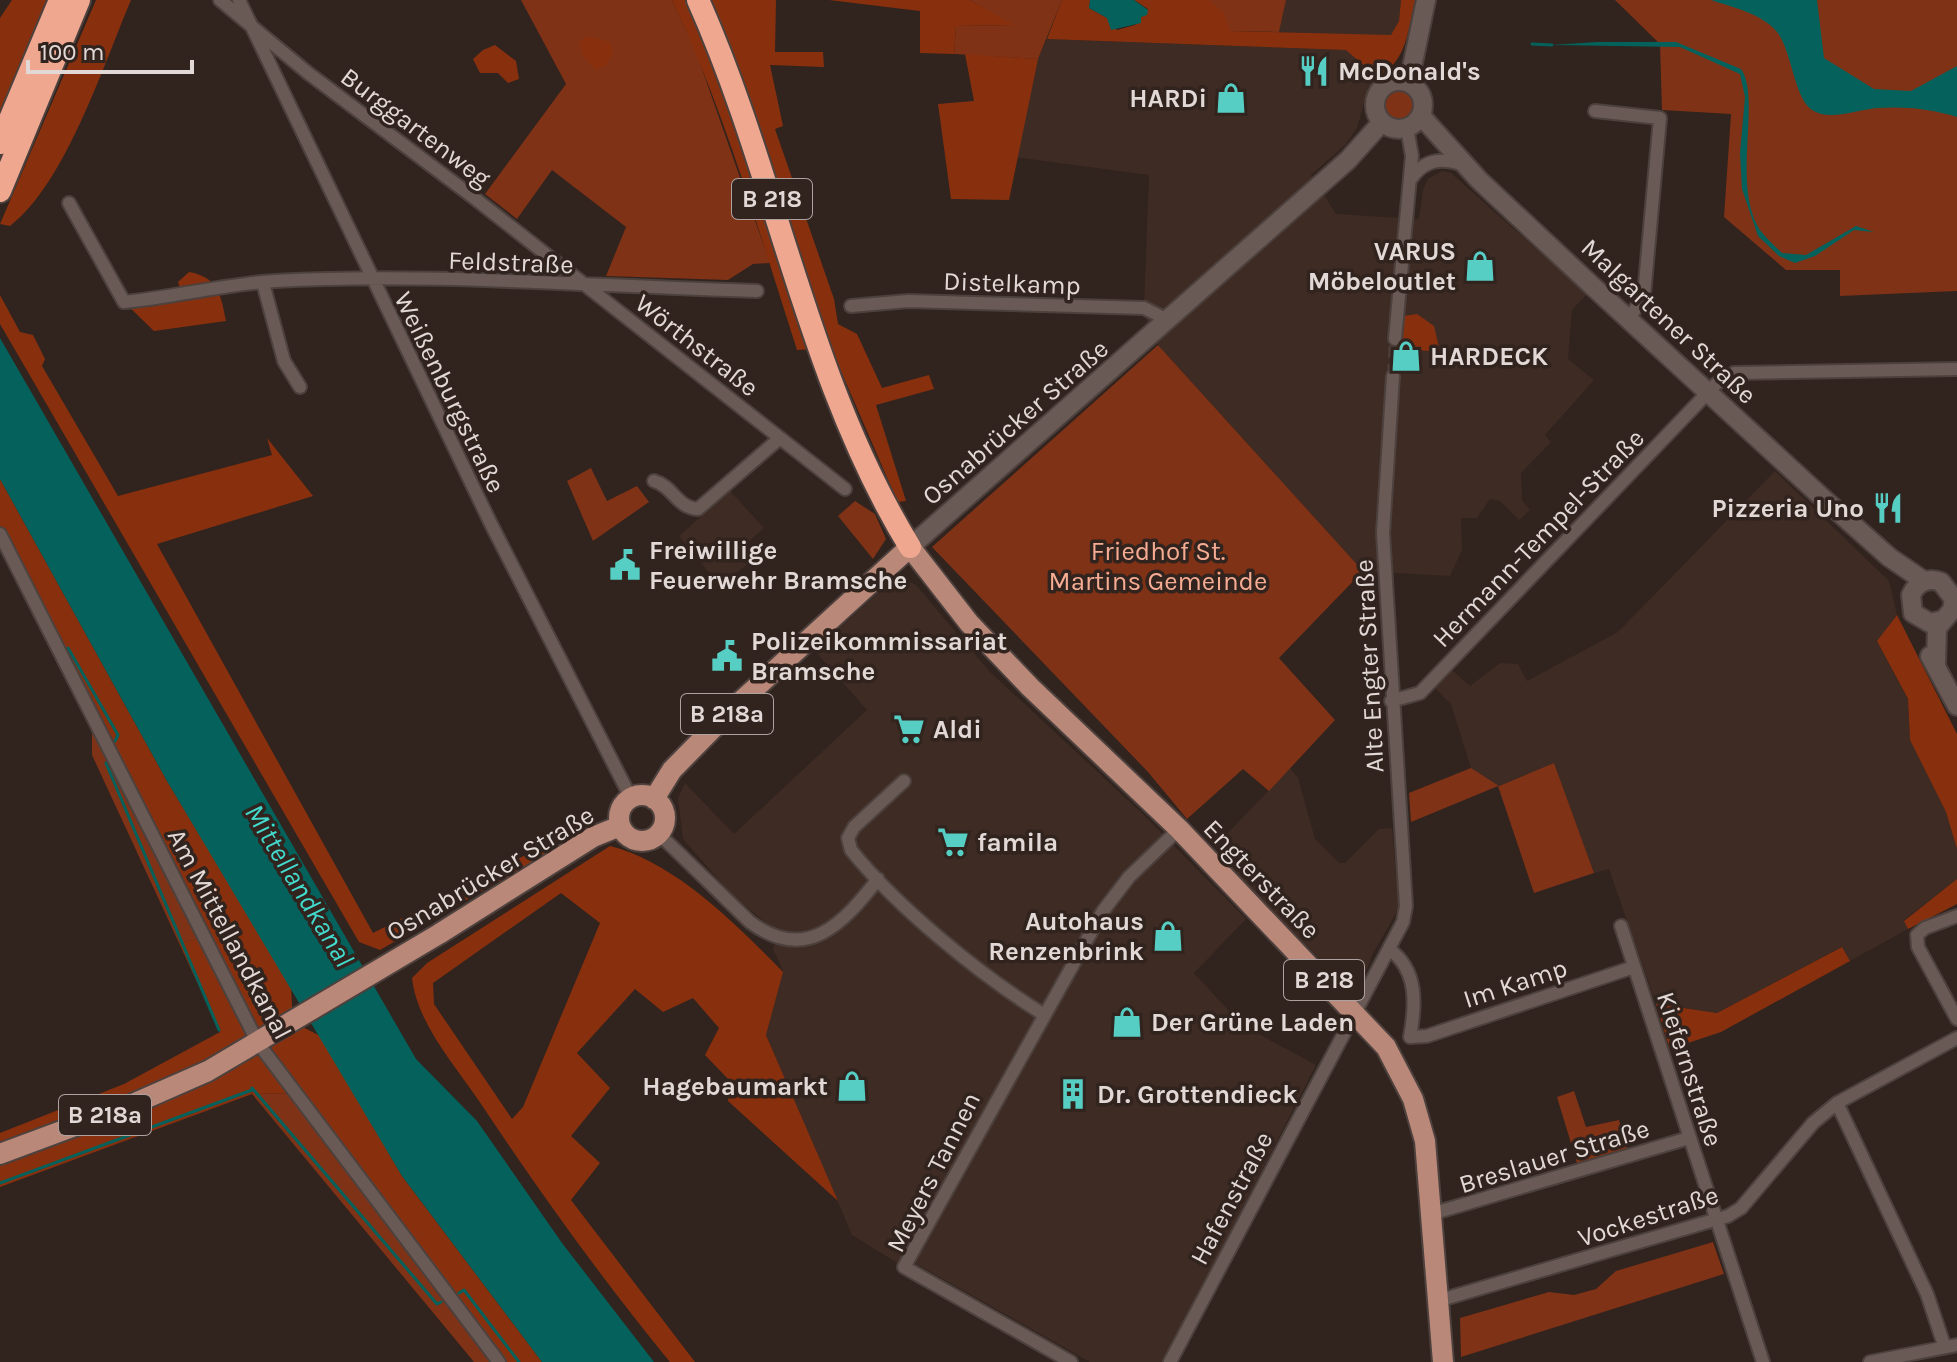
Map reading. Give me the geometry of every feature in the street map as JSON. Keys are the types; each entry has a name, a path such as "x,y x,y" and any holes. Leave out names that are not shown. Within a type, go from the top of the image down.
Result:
{"highway":[{"path":"0,143 60,0"},
{"path":"0,191 79,0"},
{"name":"B 218","path":"698,0 737,95 838,401 882,499 910,547"}],"main road":[{"name":"Osnabrücker Straße","path":"654,799 672,770 727,714 910,547"},
{"name":"Engterstraße","path":"910,547 969,623 1030,687 1179,829 1386,1047 1413,1099 1425,1141 1443,1362"},
{"path":"646,796 654,799 665,817 659,834 649,840 634,840 620,826 622,808 631,798 646,796"},
{"name":"Osnabrücker Straße","path":"0,1154 126,1107 208,1071 300,1018 593,837 620,826"}],"street":[{"name":"Burggartenweg","path":"220,0 308,73 587,286"},
{"name":"Weißenburgstraße","path":"239,0 370,278 631,798"},
{"path":"1409,82 1426,0"},
{"path":"1395,339 1414,122 1421,93 1409,82 1392,82 1379,92 1375,108 1382,122 1396,129 1414,122"},
{"path":"1595,111 1660,118 1644,295 1629,319"},
{"name":"Osnabrücker Straße","path":"910,547 1348,160 1382,122"},
{"name":"Malgartener Straße","path":"1414,122 1466,165 1708,393 1889,557 1918,588"},
{"path":"1410,182 1418,170 1434,160 1466,165"},
{"name":"Feldstraße","path":"69,203 124,302 263,283 370,278 757,291"},
{"path":"263,283 284,361 300,387"},
{"name":"Wörthstraße","path":"587,286 845,489"},
{"name":"Distelkamp","path":"851,306 908,301 1144,308 1168,320"},
{"name":"Hermann-Tempel-Straße","path":"1391,701 1420,693 1708,393 1734,373 1957,369"},
{"name":"Alte Engter Straße","path":"1354,1012 1389,949 1406,906 1383,533 1393,376"},
{"path":"654,481 667,487 689,509 698,509 780,438"},
{"name":"Am Mittellandkanal","path":"0,534 258,1043 499,1362"},
{"path":"1952,604 1941,582 1918,588 1911,607 1927,651 1957,706"},
{"path":"1917,618 1930,623 1952,604"},
{"path":"1936,665 1935,642 1952,604"},
{"path":"904,781 854,827 848,838 851,850 878,879 1009,993 1043,1014"},
{"name":"Meyers Tannen","path":"1071,1362 904,1267 1103,911 1129,877 1179,829"},
{"path":"659,834 750,922 767,935 787,940 823,934 840,923 878,879"},
{"path":"1957,916 1925,928 1917,935 1918,947 1957,1019"},
{"name":"Kiefernstraße","path":"1621,926 1763,1362"},
{"name":"Im Kamp","path":"1389,949 1404,960 1411,972 1414,1016 1410,1037 1427,1036 1634,967"},
{"name":"Hafenstraße","path":"1170,1362 1354,1012"},
{"name":"Vockestraße","path":"1437,1301 1716,1220 1741,1208 1813,1123 1837,1103 1957,1038"},
{"path":"1837,1103 1950,1345 1870,1362"},
{"name":"Breslauer Straße","path":"1431,1214 1689,1138"}],"shaded area":[{"path":"12,0 48,0 0,117 0,18"},
{"path":"96,0 131,0 81,122 65,153 30,207 10,226 0,224"},
{"path":"672,0 776,0 775,52 823,52 824,67 770,65 783,126 775,129 834,299 838,324 857,334 882,388 929,375 934,389 876,405 906,501 898,502 831,348 797,350 725,129"},
{"path":"829,0 970,0 1014,25 956,26 954,54 920,53 920,11"},
{"path":"1062,0 1090,0 1089,8 1107,18 1117,30 1135,25 1148,9 1134,0 1209,0 1224,13 1230,31 1391,35 1399,21 1401,0 1415,0 1405,44 1395,63 1377,77 1346,50 1047,39"},
{"path":"1286,0 1401,0 1399,21 1391,36 1279,32"},
{"path":"588,36 610,42 613,53 606,65 596,70 583,56 579,42"},
{"path":"1047,39 1347,50 1377,77 1368,89 1357,128 1345,145 1311,175 1336,214 1419,219 1423,190 1428,179 1442,171 1451,173 1587,294 1572,310 1568,359 1594,380 1545,435 1551,442 1521,473 1522,500 1530,510 1519,520 1500,501 1490,499 1477,518 1461,518 1462,550 1450,576 1363,571 1150,336 1144,308 1149,175 1015,157 1038,59"},
{"path":"495,45 516,61 519,79 508,83 498,73 480,73 473,59"},
{"path":"965,54 1038,59 1009,200 951,199 938,104 974,101"},
{"path":"189,272 199,274 212,283 222,303 226,321 154,331 124,302 183,296 178,282"},
{"path":"0,295 20,332 33,335 45,359 42,366 118,496 272,455 267,438 313,496 157,544 373,933 551,842 558,847 380,950 359,942 0,324"},
{"path":"1417,314 1434,326 1440,352 1395,348 1397,317"},
{"path":"1775,471 1889,581 1897,615 1877,641 1908,700 1910,740 1946,812 1957,849 1957,879 1904,920 1908,929 1850,961 1841,947 1717,1013 1656,1004 1609,869 1594,873 1554,763 1411,822 1409,793 1471,768 1451,704 1435,688 1452,670 1470,686 1500,663 1518,664 1527,681 1618,632"},
{"path":"0,479 167,781 291,987 293,1022 320,1036 402,1176 542,1362 499,1362 295,1093 252,1094 0,1187 0,1133 124,1084 220,1032 179,943 205,938 0,534"},
{"path":"730,491 764,528 744,546 754,559 720,586 679,536"},
{"path":"904,579 916,585 989,671 1144,815 1246,919 1194,973 1242,1025 1316,1065 1163,1362 1090,1362 904,1257 899,1264 852,1235 766,1034 783,971 773,949 777,932 732,895 683,839 678,798 685,783 734,834 867,710 815,651 892,580"},
{"path":"1897,615 1957,734 1957,849 1946,812 1910,740 1908,699 1877,641"},
{"path":"1290,768 1298,778 1315,839 1339,863 1345,863 1379,829 1392,828 1399,908 1372,955 1365,975 1358,985 1350,988 1280,920 1219,853 1232,840 1227,834"},
{"path":"610,846 658,866 704,897 783,972 766,1035 838,1201 728,1101 730,1081 705,1055 719,1028 693,998 663,1012 635,989 577,1053 610,1088 571,1136 600,1163 571,1200 695,1362 670,1362 571,1234 448,1058 429,1027 415,995 412,978 427,963","holes":["561,893 600,923 523,1107 512,1119 434,1004 433,983"]},
{"path":"1957,879 1957,904 1908,929 1904,921"},
{"path":"1842,947 1850,961 1721,1032 1670,1049 1656,1004 1717,1013"}],"green space":[{"path":"521,0 672,0 696,52 770,263 753,264 728,280 606,276 626,227 552,170 517,219 485,194 566,84"},
{"path":"970,0 1062,0 1038,59 954,54 956,26 1012,25"},
{"path":"1209,0 1286,0 1279,32 1229,31"},
{"path":"1615,0 1957,0 1957,291 1840,296 1840,270 1786,270 1724,217 1731,114 1662,110 1660,44"},
{"path":"1400,87 1413,92 1418,105 1413,118 1400,123 1387,118 1382,105 1387,92"},
{"name":"Friedhof St. Martins Gemeinde","path":"1158,345 1363,571 1279,658 1335,720 1269,791 1243,769 1187,819 1148,772 932,547"},
{"path":"591,468 607,501 637,486 649,502 593,541 567,481"},
{"path":"855,501 875,514 886,539 873,559 838,516"},
{"path":"92,717 206,938 179,943 92,755"},
{"path":"1554,763 1594,873 1534,893 1498,786 1411,822 1409,793 1471,768 1499,786"},
{"path":"1574,1091 1586,1127 1619,1120 1627,1148 1577,1163 1557,1097"},
{"path":"295,1093 499,1362 474,1362 252,1094"},
{"path":"1713,1242 1724,1274 1461,1357 1460,1318 1549,1292 1574,1295 1596,1289 1616,1271"}],"water":[{"path":"1090,0 1134,0 1148,10 1147,15 1141,17 1141,23 1111,30 1107,18 1089,8"},
{"path":"1711,0 1817,0 1824,58 1874,89 1911,91 1957,66 1957,117 1908,108 1878,108 1836,115 1812,110 1801,95 1777,32 1756,16"},
{"path":"1676,42 1741,69 1749,99 1747,185 1750,206 1759,229 1782,253 1806,255 1856,226 1874,232 1854,230 1815,256 1795,263 1779,256 1758,236 1742,189 1740,153 1745,97 1740,74 1680,47 1551,45"},
{"name":"Mittellandkanal","path":"0,338 416,1059 477,1121 562,1243 654,1362 542,1362 402,1176 167,781 0,479"}],"waterway":[{"path":"1532,44 1552,45"},
{"path":"68,648 118,735 115,741"},
{"path":"106,763 219,1030"},
{"path":"252,1088 437,1304 441,1302"},
{"path":"0,1183 252,1090"},
{"path":"459,1293 464,1290 519,1362"}],"tunnel":[{"path":"1393,376 1395,339"}],"place":[{"name":"McDonald's","path":"1314,71"},
{"name":"HARDi","path":"1231,98"},
{"name":"VARUS Möbeloutlet","path":"1480,266"},
{"name":"HARDECK","path":"1406,356"},
{"name":"Pizzeria Uno","path":"1888,508"},
{"name":"Freiwillige Feuerwehr Bramsche","path":"625,565"},
{"name":"Polizeikommissariat Bramsche","path":"727,656"},
{"name":"Aldi","path":"909,729"},
{"name":"famila","path":"953,842"},
{"name":"Autohaus Renzenbrink","path":"1168,936"},
{"name":"Der Grüne Laden","path":"1127,1022"},
{"name":"Hagebaumarkt","path":"852,1086"},
{"name":"Dr. Grottendieck","path":"1073,1094"}]}
